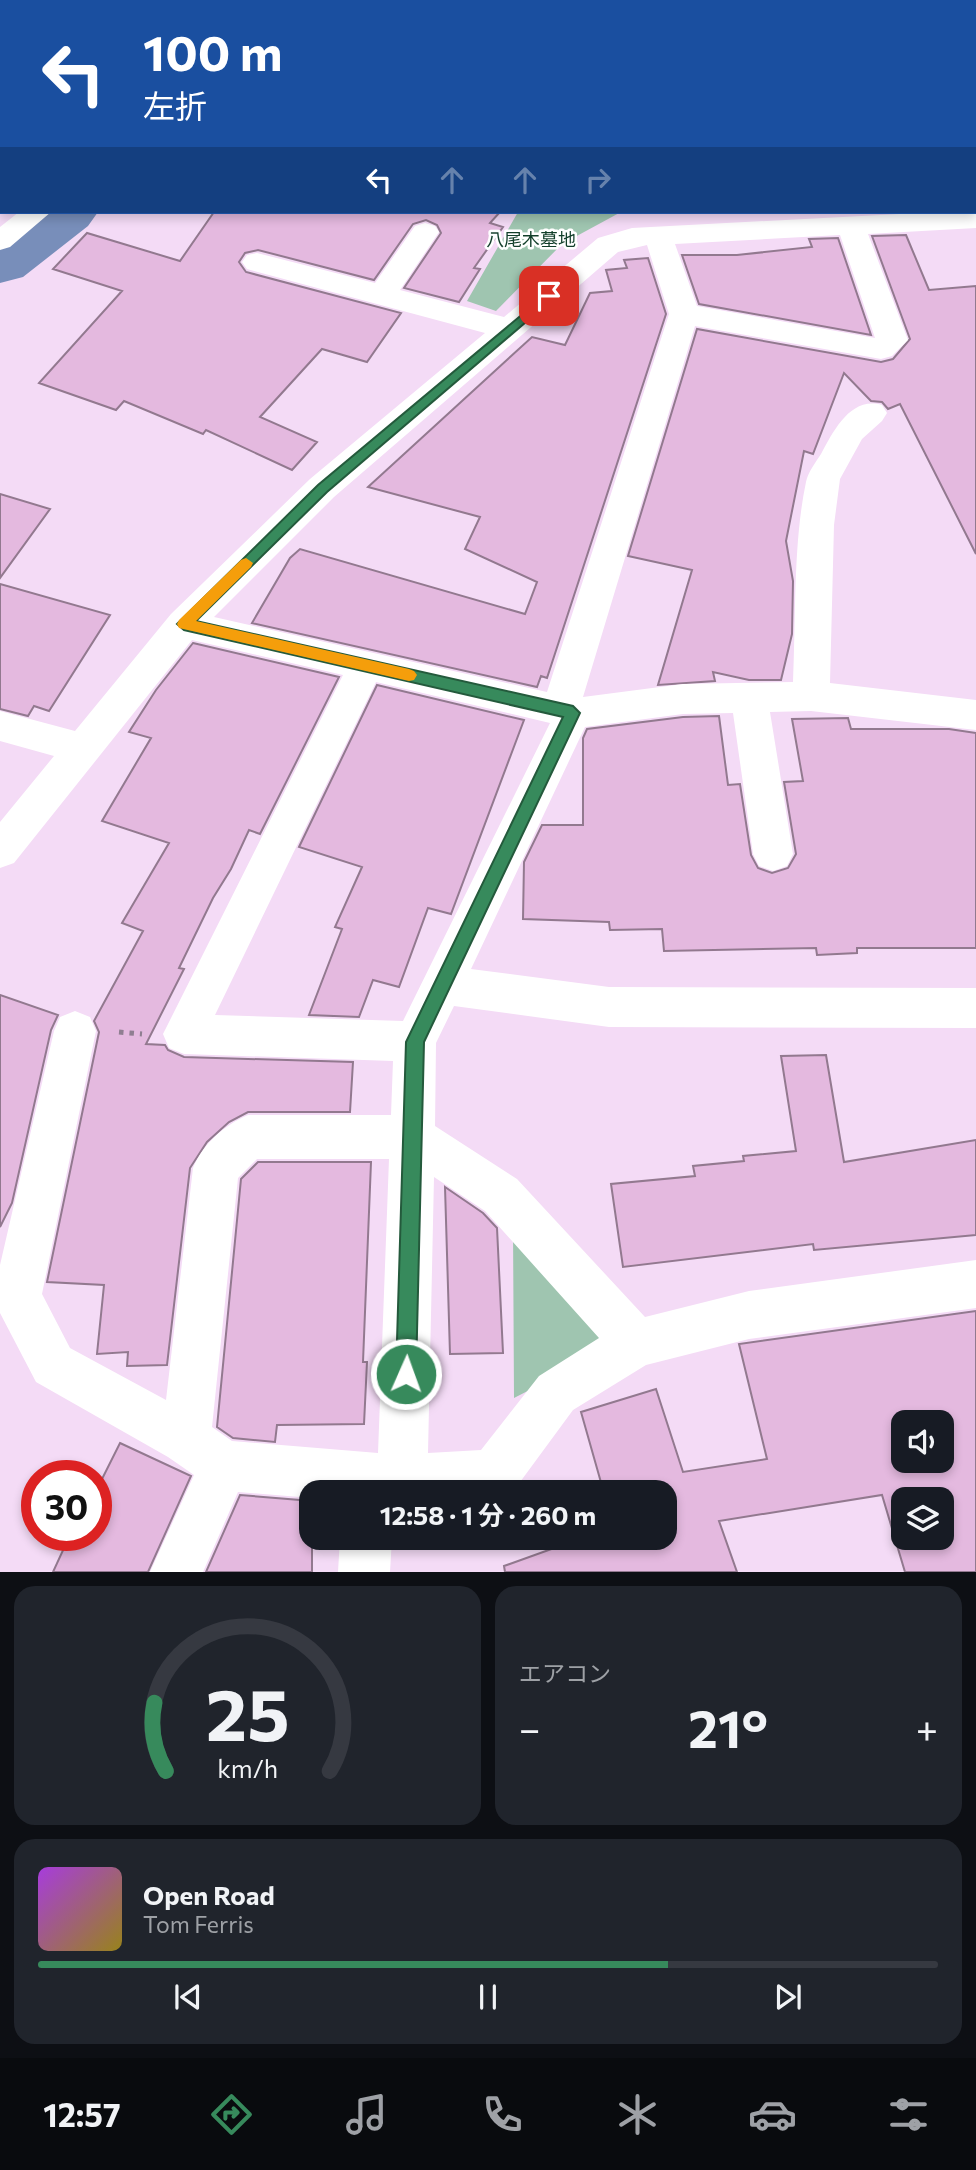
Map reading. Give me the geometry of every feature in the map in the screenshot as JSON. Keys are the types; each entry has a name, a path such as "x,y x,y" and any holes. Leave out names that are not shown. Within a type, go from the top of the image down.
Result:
{"street":[{"path":"0,241 34,214"},
{"path":"0,851 184,624 323,488 608,245 632,237 658,235 976,219"},
{"path":"684,314 881,349 893,340 850,226"},
{"path":"382,295 425,232"},
{"path":"381,1480 413,1137 415,1042 566,711 684,314 658,235"},
{"path":"257,262 510,329"},
{"path":"811,696 817,525 823,479 850,431 871,413"},
{"path":"184,624 566,711 683,699 811,696 976,715"},
{"path":"366,666 184,1034 415,1042"},
{"path":"749,697 773,854"},
{"path":"0,726 83,749"},
{"path":"443,985 609,1007 976,1007"},
{"path":"75,1031 9,1292 53,1365 205,1453 363,1480"},
{"path":"176,1572 205,1453 216,1168 248,1137 413,1137 501,1195 636,1343"},
{"path":"423,1480 494,1475 556,1393 636,1343 749,1315 976,1284"},
{"path":"364,1572 365,1550"}],"path":[{"path":"75,1031 96,1025 125,1033 184,1034"}],"green space":[{"name":"八尾木墓地","path":"517,214 617,214 562,244 496,311 467,301"},
{"path":"513,1227 606,1333 555,1377 514,1398"}],"building":[{"path":"213,214 498,214 490,223 503,227 474,268 480,269 459,302 404,288 441,233 437,225 426,220 413,224 374,280 258,250 245,253 239,262 246,272 401,313 367,362 322,349 260,417 317,442 292,470 206,430 203,434 124,401 116,410 39,383 122,291 53,269 87,233 180,261"},
{"path":"906,235 929,290 976,286 976,554 900,404 888,409 882,402 871,401 844,373 813,454 804,451 786,541 793,581 792,634 781,680 749,680 713,672 715,681 658,685 692,570 628,556 697,329 881,362 893,359 910,339 872,236"},
{"path":"838,238 871,335 699,304 682,255 737,255 812,247 809,239"},
{"path":"648,258 666,314 547,678 541,676 537,687 252,623 290,558 300,549 525,614 537,582 465,549 480,517 368,487 532,337 565,345 590,293 612,291 606,270 627,268 624,260"},
{"path":"0,494 50,509 0,578"},
{"path":"0,584 110,615 49,711 34,706 28,716 0,709"},
{"path":"193,643 339,677 260,834 249,830 231,869 213,898 179,968 184,969 146,1044 165,1045 168,1050 184,1057 353,1062 350,1112 248,1112 229,1122 207,1142 190,1168 167,1365 127,1366 128,1352 97,1354 104,1285 47,1282 99,1032 94,1021 143,931 122,923 169,843 102,821 151,738 129,732 156,690"},
{"path":"377,685 524,720 451,914 428,908 399,987 373,980 359,1017 309,1015 342,929 335,927 362,867 299,847"},
{"path":"719,716 728,785 740,784 751,855 758,868 772,873 788,868 796,854 784,782 803,781 792,719 848,718 851,729 949,729 976,733 976,948 857,948 857,953 817,955 816,948 664,951 662,929 610,930 609,922 523,919 524,862 542,825 583,825 583,738 587,729 683,717"},
{"path":"0,995 58,1015 51,1030 12,1203 0,1227"},
{"path":"826,1055 844,1162 976,1140 976,1235 814,1250 813,1244 623,1267 611,1184 695,1176 693,1166 744,1161 743,1156 796,1151 781,1056"},
{"path":"258,1162 371,1162 363,1362 367,1362 364,1424 277,1425 275,1442 233,1438 217,1427 241,1179"},
{"path":"445,1187 483,1213 497,1228 503,1353 450,1354"},
{"path":"976,1311 976,1572 905,1572 898,1550 954,1550 954,1487 891,1487 891,1525 882,1495 719,1521 737,1572 505,1572 504,1566 549,1550 677,1550 677,1480 600,1480 581,1412 656,1389 683,1472 767,1459 739,1344"},
{"path":"120,1443 191,1476 148,1572 53,1572 63,1551 112,1551 112,1460"},
{"path":"240,1495 299,1500 299,1550 312,1550 312,1572 206,1572"}],"waterway":[{"path":"0,262 63,214"}],"slow traffic":[{"path":"246,563 184,624 409,675"}],"route":[{"path":"406,1374 415,1042 573,713 184,624 323,488 549,296"}]}
